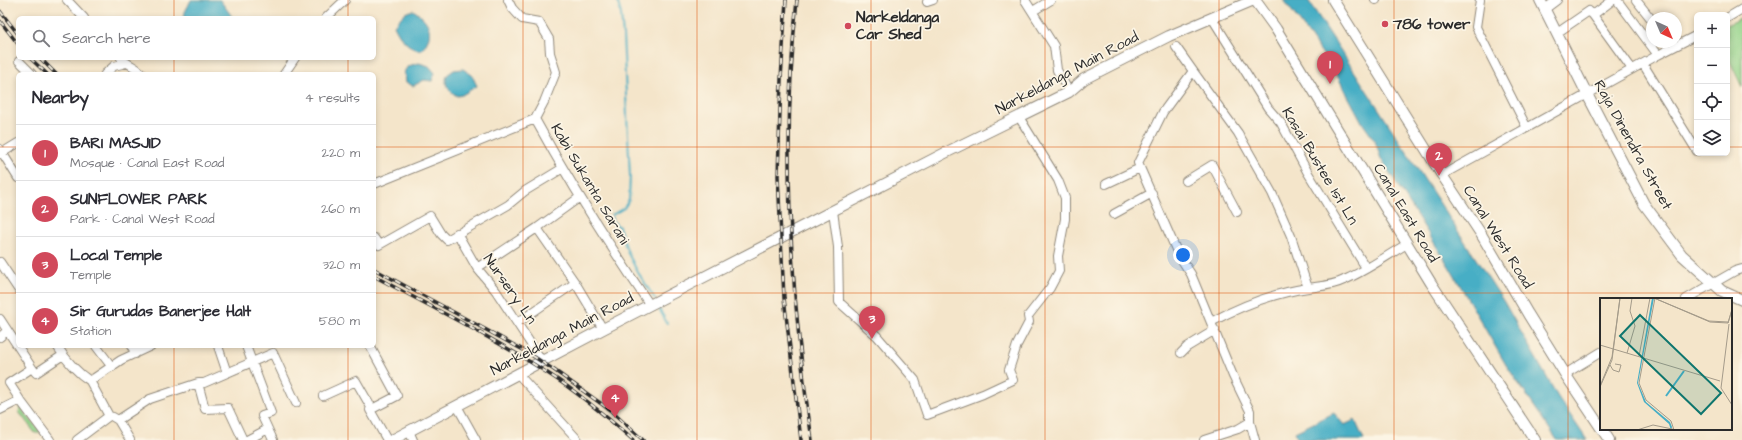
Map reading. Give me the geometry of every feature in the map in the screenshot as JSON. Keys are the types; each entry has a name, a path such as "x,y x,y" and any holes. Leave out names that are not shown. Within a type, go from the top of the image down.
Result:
{"main road":[{"name":"Narkeldanga Main Road","path":"392,440 411,436 457,406 974,138 1069,92 1084,79 1169,36 1254,0"},
{"name":"Canal East Road","path":"1254,0 1276,29 1435,290 1535,440"},
{"name":"Canal West Road","path":"1333,0 1442,175 1481,234 1565,374 1600,426"},
{"name":"Raja Dinendra Street","path":"1542,4 1644,204 1682,255 1722,291 1742,300"},
{"name":"Canal West Road","path":"1602,430 1609,440"}],"street":[{"path":"67,0 82,16"},
{"path":"328,16 345,0"},
{"name":"Kabi Sukanta Sarani","path":"508,0 512,8 522,19 539,22 549,39 550,53 556,72 544,102 535,119 580,197 650,305"},
{"path":"1024,0 1032,10 1054,46 1057,70 1069,92"},
{"path":"1032,10 1051,0"},
{"path":"1480,0 1476,27 1527,128"},
{"path":"1542,4 1557,0"},
{"path":"1594,15 1613,0"},
{"path":"1617,0 1658,55"},
{"path":"1636,0 1646,12"},
{"path":"1730,16 1742,9"},
{"path":"1557,33 1589,11 1594,15 1632,69"},
{"name":"Kasai Bustee 1st Ln","path":"1212,18 1268,108 1281,123 1308,173 1366,268"},
{"path":"1682,41 1694,36"},
{"path":"1176,47 1238,133 1272,194 1291,236 1308,288"},
{"path":"1442,175 1643,64 1667,48"},
{"path":"285,72 294,60"},
{"path":"19,61 30,72"},
{"path":"107,72 114,66 124,61 141,72"},
{"path":"1643,64 1694,148"},
{"path":"1193,71 1164,112 1138,163 1178,254 1191,274 1250,410 1250,422 1255,440"},
{"path":"833,211 838,247 840,302 877,336 915,380 927,415 983,394 1013,380 1009,370 1017,345 1029,322 1028,316 1050,288 1059,271 1058,256 1065,219 1065,198 1058,180 1019,117"},
{"path":"376,183 535,119"},
{"path":"16,144 1,152 16,175"},
{"path":"1186,181 1212,165 1237,212"},
{"path":"376,241 379,245 430,216 441,234 447,240 508,205 525,191 563,168"},
{"path":"1106,184 1120,176 1140,168"},
{"path":"1114,214 1152,192"},
{"path":"477,268 538,228 580,197"},
{"path":"538,228 575,283 603,329"},
{"name":"Nursery Ln","path":"457,233 477,268 496,291 542,361"},
{"path":"1211,322 1235,309 1260,300 1308,288 1325,286 1344,280 1407,244"},
{"path":"0,262 16,286"},
{"path":"1688,298 1742,268"},
{"path":"517,323 575,283"},
{"path":"0,319 16,343"},
{"path":"1181,353 1187,347 1215,330"},
{"path":"0,336 8,331"},
{"path":"19,348 36,373 63,355"},
{"path":"58,348 83,376 90,381 109,416 118,420 130,440"},
{"path":"98,348 112,367"},
{"path":"219,348 227,373"},
{"path":"247,348 271,413 262,416 273,440"},
{"path":"371,348 397,396 372,409"},
{"path":"90,381 112,367 133,350"},
{"path":"118,420 150,399 198,383 204,383 273,353 296,403"},
{"path":"1565,374 1600,353"},
{"path":"32,368 9,383 50,440"},
{"path":"518,374 578,440"},
{"path":"323,396 356,381 372,409 370,410 386,440"},
{"path":"198,383 205,409 228,408 243,440"},
{"path":"0,410 20,400"},
{"path":"457,406 476,440"},
{"path":"77,440 109,416"},
{"path":"1204,440 1238,429 1250,422"},
{"path":"247,440 268,429"}],"green space":[{"path":"1742,17 1742,87 1730,61 1730,23"},
{"path":"20,407 40,431 39,433 35,433 19,412"}],"water":[{"path":"191,0 220,0 232,16 184,16"},
{"path":"1284,0 1308,0 1504,302 1558,397 1587,440 1557,440 1506,365 1450,268 1381,159 1375,141 1363,124 1334,70"},
{"path":"413,10 424,19 429,29 428,39 421,51 404,41 394,25 405,13"},
{"path":"419,63 429,66 435,73 432,81 424,80 413,86 406,82 404,72 408,66"},
{"path":"463,69 472,75 477,86 462,95 457,96 451,92 446,84 446,79 447,75 454,70"},
{"path":"1334,413 1344,425 1355,420 1364,440 1298,440 1295,432"}],"waterway":[{"path":"617,0 621,14 623,35 630,176 629,200 624,208 612,215 612,221 619,227 628,253 637,271 655,299"},
{"path":"657,305 667,323"}],"railway":[{"path":"786,0 781,79 778,176 784,298 801,440"},
{"path":"797,0 792,55 790,110 790,221 798,331 812,440"},
{"path":"0,11 16,31"},
{"path":"0,21 16,41"},
{"path":"32,60 45,72"},
{"path":"42,60 54,72"},
{"path":"376,270 527,352 610,410 643,440"},
{"path":"376,277 507,348 560,381 582,397 633,440"}],"place":[{"name":"786 tower","path":"1385,24"},
{"name":"Narkeldanga Car Shed","path":"848,26"},
{"name":"BARI MASJID","path":"1330,84"},
{"name":"SUNFLOWER PARK","path":"1439,176"},
{"name":"Local Temple","path":"872,339"},
{"name":"Sir Gurudas Banerjee Halt","path":"615,418"}]}
